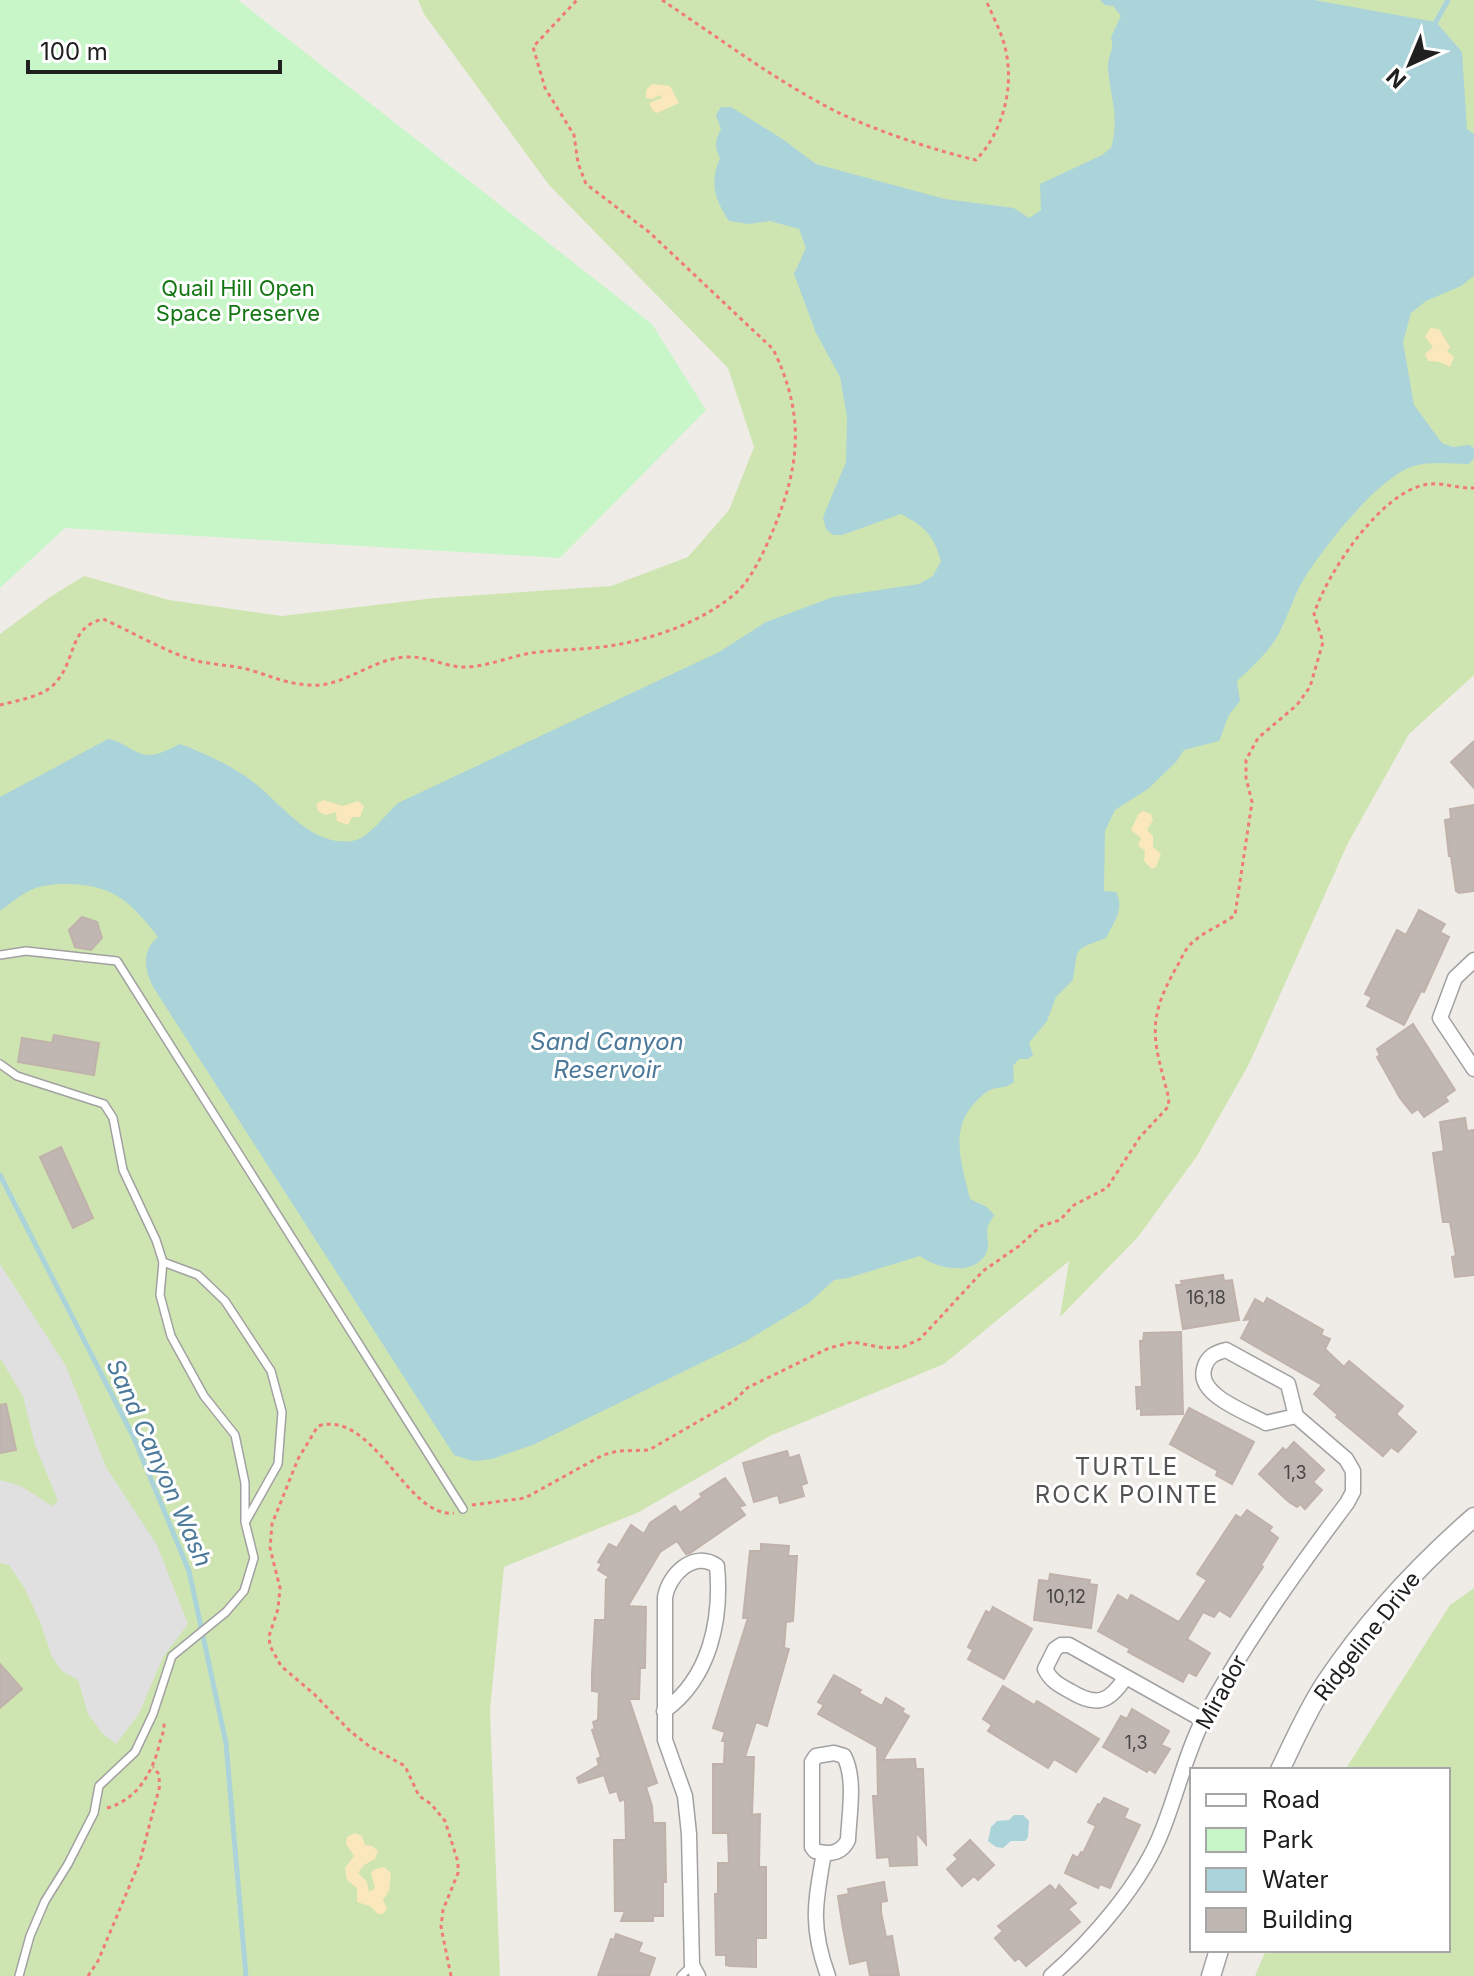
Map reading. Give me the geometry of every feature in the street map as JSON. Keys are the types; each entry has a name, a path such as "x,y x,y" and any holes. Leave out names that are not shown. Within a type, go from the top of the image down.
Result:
{"street":[{"path":"1473,1063 1456,1045 1440,1018 1455,978 1474,960"},
{"path":"1226,1350 1288,1384 1296,1416 1266,1423 1220,1398 1207,1389 1202,1378 1207,1359 1214,1353 1226,1350"},
{"name":"Mirador","path":"1051,1976 1103,1925 1132,1886 1161,1835 1203,1720 1285,1585 1353,1492 1353,1471 1346,1459 1296,1416"},
{"name":"Ridgeline Drive","path":"1281,1768 1325,1683 1390,1600 1435,1551 1474,1517"},
{"path":"664,1711 694,1683 713,1640 718,1578 717,1566 711,1562 699,1560 684,1566 667,1584 664,1711 665,1740 685,1796 695,1970"},
{"path":"1125,1678 1115,1693 1093,1701 1082,1699 1053,1681 1045,1669 1055,1649 1069,1645 1203,1720"},
{"path":"834,1753 847,1760 850,1778 848,1840 842,1849 831,1854 824,1853 813,1850 811,1840 812,1762 816,1756 834,1753"},
{"path":"824,1853 814,1910 819,1951 828,1976"},
{"path":"1211,1976 1218,1952"}],"lane":[{"path":"0,955 26,951 117,961 463,1509"},
{"path":"0,1064 17,1076 104,1104 113,1118 123,1170 163,1262 160,1295 171,1336 204,1396 235,1435 245,1483 245,1522 254,1558 244,1591 226,1612 172,1656 135,1752 99,1786 95,1806 30,1936 19,1976"},
{"path":"163,1262 198,1275 225,1301 271,1371 282,1412 278,1464 245,1522"},
{"path":"681,1976 695,1970"}],"path":[{"path":"0,705 42,693 57,682 80,631 92,621 103,619 195,660 224,664 288,683 313,686 342,681 391,659 404,657 420,657 461,667 531,653 616,645 660,634 697,619 739,590 772,536 790,483 797,434 794,406 773,349 759,334 649,232 586,184 578,163 574,135 545,88 533,47 577,0"},
{"path":"662,0 777,77 838,112 943,152 976,160 987,149 1004,115 1008,75 1005,48 986,0"},
{"path":"451,1976 441,1927 443,1910 458,1873 458,1862 445,1821 431,1804 419,1796 405,1766 369,1746 350,1731 292,1676 274,1656 269,1636 278,1609 280,1588 270,1539 275,1513 303,1448 318,1426 328,1423 346,1426 426,1505 445,1514 480,1501 516,1501 603,1455 649,1450 734,1401 747,1388 829,1348 853,1342 884,1348 903,1347 920,1339 983,1271 1041,1226 1060,1220 1074,1205 1107,1188 1140,1137 1168,1107 1169,1099 1156,1053 1154,1020 1164,989 1187,948 1235,915 1252,802 1246,778 1246,760 1258,738 1297,705 1310,687 1323,642 1314,614 1332,572 1375,517 1411,490 1426,484 1474,488"},
{"path":"95,1806 106,1808 123,1801 136,1792 153,1767 165,1726 156,1702"},
{"path":"88,1976 98,1961 140,1861 160,1785 153,1767"}],"green space":[{"name":"Quail Hill Open Space Preserve","path":"0,0 238,0 652,324 706,410 560,558 65,528 0,588"},
{"path":"418,0 1474,0 1474,675 1409,734 1348,843 1249,1064 1197,1156 1138,1237 1060,1317 1069,1261 944,1364 770,1436 639,1512 504,1567 490,1710 500,1976 0,1976 0,634 84,576 169,600 282,616 435,598 611,586 688,557 729,510 754,447 728,368 549,185 424,14"},
{"path":"1474,1588 1474,1976 1255,1976 1265,1952 1450,1952 1450,1768 1346,1768 1450,1605"}],"sand":[{"path":"652,84 670,86 679,103 657,113 653,111 649,103 662,98 660,95 646,98 646,90"},
{"path":"1430,328 1439,329 1450,347 1447,351 1454,357 1450,367 1428,361 1425,354 1433,347 1425,337"},
{"path":"323,800 343,806 358,801 364,806 360,817 352,817 348,825 337,821 336,812 325,815 318,811 316,804"},
{"path":"1143,811 1151,814 1153,820 1147,830 1153,836 1153,847 1161,854 1156,867 1152,869 1144,861 1145,851 1138,845 1141,838 1131,830"},
{"path":"355,1833 362,1836 365,1845 378,1851 375,1859 358,1873 367,1882 369,1892 375,1888 371,1874 373,1870 384,1867 391,1873 389,1891 383,1900 387,1909 383,1914 357,1902 357,1888 347,1880 345,1868 354,1856 346,1844 347,1837"}],"shaded area":[{"path":"0,1264 66,1366 106,1467 157,1545 188,1624 163,1657 139,1714 116,1744 102,1733 88,1714 78,1680 62,1671 52,1657 25,1589 9,1565 0,1563 0,1480 21,1486 52,1506 58,1501 35,1445 23,1396 0,1358"}],"water":[{"name":"Sand Canyon Reservoir","path":"1100,0 1314,0 1436,22 1462,52 1467,129 1474,134 1474,276 1461,286 1426,301 1411,313 1403,342 1414,405 1442,443 1453,447 1469,445 1474,448 1474,458 1469,464 1414,466 1400,472 1369,498 1313,566 1300,586 1274,642 1237,681 1240,701 1229,715 1219,741 1184,750 1148,789 1115,810 1105,831 1104,891 1116,892 1119,910 1115,921 1106,938 1079,951 1073,980 1056,997 1047,1021 1029,1043 1033,1055 1028,1059 1019,1059 1013,1066 1014,1082 985,1093 965,1117 961,1129 960,1155 970,1199 987,1207 994,1215 987,1230 988,1249 978,1263 970,1267 943,1267 920,1256 834,1280 809,1303 746,1341 535,1444 492,1459 473,1461 454,1455 155,990 146,962 149,949 158,937 149,925 120,898 83,885 58,884 35,888 0,911 0,797 108,739 148,755 180,744 243,775 312,832 341,842 356,840 398,803 719,652 766,622 833,597 919,584 933,576 941,561 935,544 922,527 901,514 842,535 833,535 826,529 823,517 846,462 847,417 840,377 816,333 794,274 806,248 799,229 770,221 749,224 729,221 720,206 714,183 720,158 716,144 721,129 716,115 721,107 731,107 816,164 945,199 1014,208 1029,218 1041,210 1040,184 1111,148 1115,117 1108,63 1111,37 1121,16 1113,6 1105,5"},
{"path":"1014,1815 1023,1815 1029,1821 1025,1841 1011,1841 1003,1848 988,1841 991,1827 997,1821 1009,1820"}],"building":[{"path":"1474,741 1474,788 1451,762"},
{"path":"1474,805 1474,891 1459,893 1449,856 1445,820 1451,819 1450,809"},
{"path":"1419,910 1445,924 1440,932 1449,937 1424,992 1421,991 1404,1025 1367,1006 1372,997 1365,994 1397,930 1406,935"},
{"path":"82,917 97,922 102,938 91,950 75,947 69,930"},
{"path":"1413,1024 1455,1090 1445,1097 1448,1101 1424,1117 1418,1109 1412,1113 1400,1098 1377,1057 1380,1055 1377,1049"},
{"path":"54,1035 99,1043 94,1075 18,1062 22,1038 52,1043"},
{"path":"1465,1118 1467,1131 1474,1130 1474,1275 1455,1277 1452,1257 1456,1256 1450,1222 1443,1222 1433,1153 1444,1151 1440,1122"},
{"path":"61,1147 93,1218 73,1228 40,1157"},
{"path":"1223,1275 1224,1281 1232,1280 1239,1320 1183,1329 1176,1285 1182,1285 1181,1281"},
{"path":"1267,1298 1323,1330 1321,1335 1330,1339 1325,1349 1344,1367 1349,1361 1403,1406 1396,1414 1416,1432 1398,1452 1391,1447 1383,1456 1336,1417 1338,1415 1314,1394 1322,1385 1241,1338 1251,1319 1244,1320 1255,1299 1264,1304"},
{"path":"1181,1332 1183,1414 1141,1415 1141,1408 1137,1409 1136,1387 1142,1387 1140,1341 1143,1341 1144,1333"},
{"path":"6,1404 16,1450 0,1453 0,1405"},
{"path":"1189,1408 1254,1442 1232,1484 1216,1475 1218,1471 1170,1444"},
{"path":"1294,1442 1324,1470 1313,1482 1322,1490 1305,1509 1300,1504 1297,1507 1289,1502 1259,1474 1283,1448 1286,1451"},
{"path":"787,1451 789,1458 799,1455 807,1483 801,1485 804,1496 780,1503 778,1495 754,1502 743,1463"},
{"path":"725,1478 745,1505 739,1507 745,1515 690,1553 686,1554 677,1541 660,1552 628,1606 646,1607 645,1668 640,1668 639,1699 629,1699 657,1783 646,1787 653,1823 665,1823 666,1882 663,1882 663,1916 653,1916 653,1921 621,1921 625,1911 615,1911 614,1840 626,1840 625,1799 620,1801 617,1791 610,1793 604,1775 579,1783 577,1778 599,1765 597,1759 601,1757 592,1730 595,1729 593,1722 598,1720 599,1692 592,1691 592,1673 595,1620 605,1620 606,1580 609,1577 598,1570 602,1564 598,1562 609,1544 617,1548 631,1525 644,1534 650,1523 675,1506 680,1513 702,1497 700,1494"},
{"path":"1247,1510 1272,1527 1269,1531 1278,1538 1230,1617 1219,1610 1214,1617 1203,1612 1187,1639 1210,1653 1196,1676 1188,1672 1183,1682 1128,1652 1130,1649 1098,1631 1118,1595 1128,1601 1131,1595 1179,1622 1207,1580 1197,1574 1236,1515 1241,1518"},
{"path":"761,1544 789,1546 788,1556 797,1556 793,1621 786,1622 784,1648 789,1649 767,1726 756,1722 745,1757 754,1757 752,1815 760,1814 759,1867 766,1867 766,1938 756,1938 756,1967 730,1966 726,1965 726,1955 716,1955 718,1863 729,1863 728,1833 713,1833 713,1764 724,1764 725,1741 722,1741 725,1732 713,1728 748,1618 743,1618 750,1551 761,1551"},
{"path":"1050,1574 1090,1580 1089,1584 1097,1585 1091,1628 1034,1620 1039,1580 1049,1581"},
{"path":"993,1607 1032,1629 1004,1679 968,1659 973,1650 968,1647 986,1611 990,1613"},
{"path":"0,1664 22,1689 0,1708"},
{"path":"834,1675 882,1706 886,1698 904,1709 902,1712 909,1716 883,1760 915,1759 916,1769 923,1769 926,1844 916,1832 917,1865 890,1866 889,1857 877,1858 873,1796 878,1796 877,1747 818,1714 824,1705 818,1702"},
{"path":"1003,1686 1034,1705 1037,1701 1099,1739 1076,1772 1054,1759 1048,1768 988,1731 992,1725 983,1719"},
{"path":"1132,1709 1169,1731 1161,1745 1170,1749 1155,1773 1149,1769 1147,1772 1103,1747 1121,1716 1127,1719"},
{"path":"1104,1798 1128,1809 1124,1818 1140,1825 1110,1888 1100,1884 1098,1888 1065,1873 1073,1855 1078,1858 1083,1853 1096,1826 1088,1822"},
{"path":"970,1840 994,1865 978,1880 974,1876 962,1886 947,1869 958,1859 954,1855"},
{"path":"884,1882 887,1901 881,1902 881,1912 886,1937 892,1936 899,1976 870,1976 867,1960 850,1964 843,1929 838,1896 849,1894 848,1889"},
{"path":"1050,1885 1056,1891 1059,1885 1076,1903 1068,1909 1080,1922 1026,1966 1019,1958 1015,1961 995,1938 1003,1931 998,1926"},
{"path":"616,1934 642,1943 638,1952 655,1958 649,1976 598,1976 611,1939 614,1940"}],"waterway":[{"path":"1433,27 1448,0"},
{"name":"Sand Canyon Wash","path":"0,1175 134,1438 189,1571 226,1743 246,1976"}],"district":[{"name":"TURTLE ROCK POINTE","path":"1127,1481"}]}
